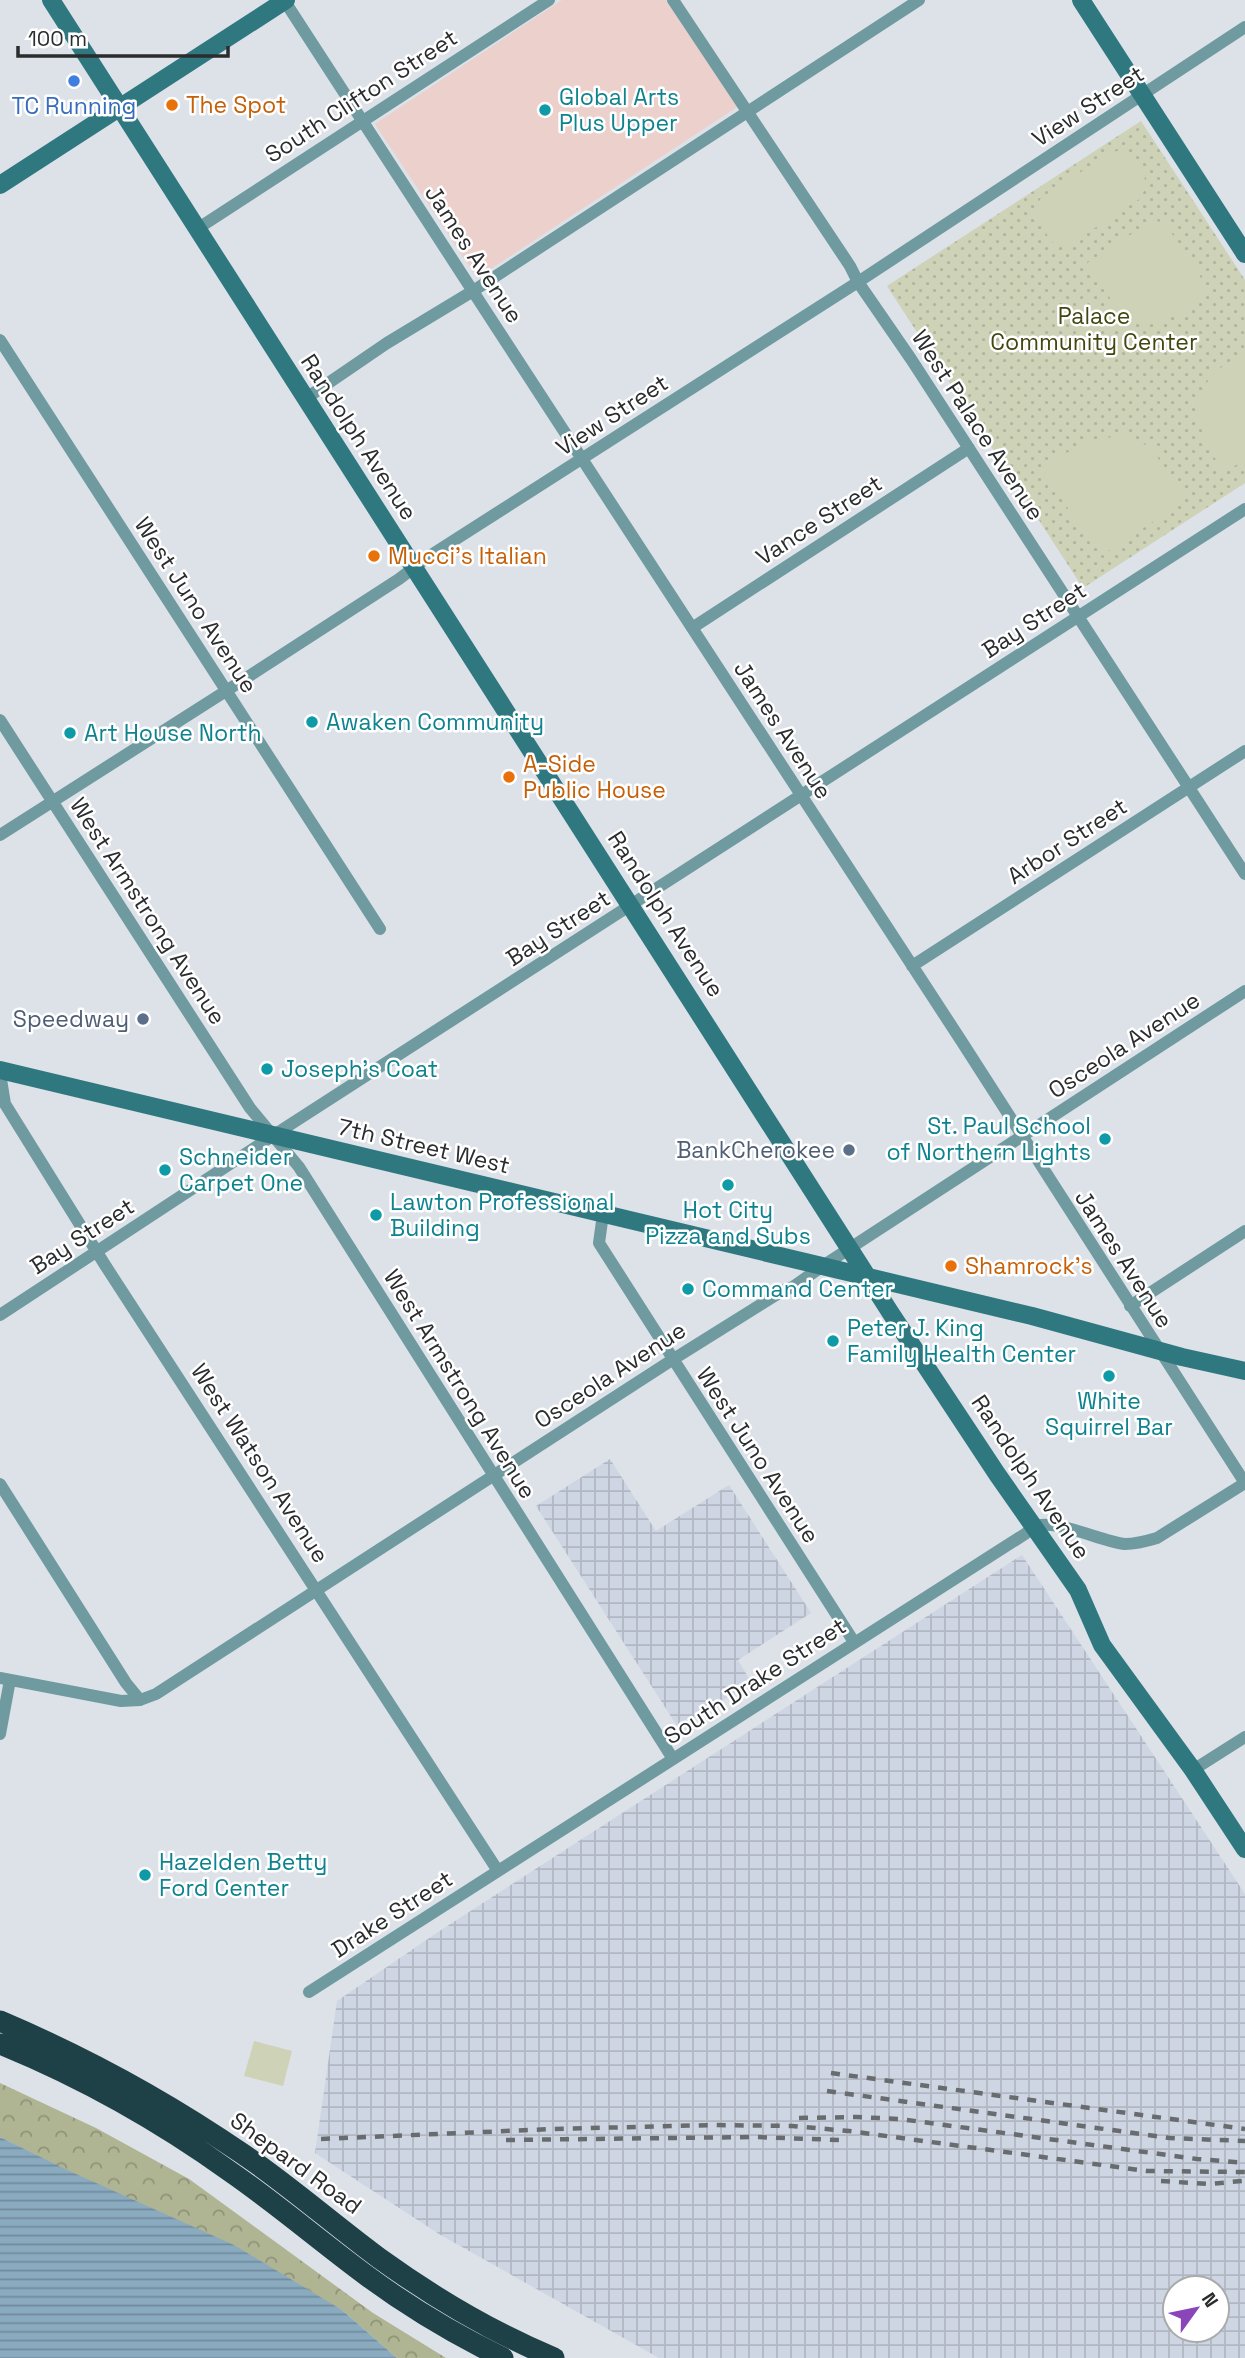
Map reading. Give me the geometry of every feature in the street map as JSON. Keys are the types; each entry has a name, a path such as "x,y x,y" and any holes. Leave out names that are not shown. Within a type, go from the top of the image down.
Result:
{"highway":[{"name":"Shepard Road","path":"0,2021 87,2061 189,2119 244,2155 419,2285 460,2311 554,2358"},
{"name":"Shepard Road","path":"0,2044 108,2097 176,2136 231,2172 406,2303 503,2358"}],"street":[{"name":"Randolph Avenue","path":"51,0 968,1432 1078,1590 1102,1645 1193,1770 1245,1849"},
{"path":"0,185 285,0"},
{"name":"James Avenue","path":"285,0 1245,1483"},
{"name":"South Clifton Street","path":"197,229 549,0"},
{"name":"West Palace Avenue","path":"673,0 850,266 1245,874"},
{"path":"305,399 387,342 473,291 919,0"},
{"path":"1081,0 1245,254"},
{"name":"View Street","path":"0,835 858,282 1245,27"},
{"name":"West Juno Avenue","path":"0,340 380,929"},
{"name":"Vance Street","path":"692,628 969,448"},
{"name":"Bay Street","path":"0,1315 274,1135 1245,509"},
{"name":"West Armstrong Avenue","path":"0,720 250,1108 299,1167 673,1759"},
{"name":"Arbor Street","path":"912,966 1245,751"},
{"name":"Osceola Avenue","path":"141,1700 156,1694 672,1360 793,1287 1245,991"},
{"name":"7th Street West","path":"0,1071 1032,1316 1182,1357 1245,1371"},
{"name":"West Watson Avenue","path":"0,1071 5,1104 498,1871"},
{"name":"West Juno Avenue","path":"603,1214 599,1243 854,1642"},
{"path":"1130,1307 1245,1231"},
{"path":"0,1483 126,1684 141,1700"},
{"path":"1034,1526 1070,1529 1123,1544 1145,1542 1157,1538 1245,1483"},
{"name":"South Drake Street","path":"498,1871 1034,1526"},
{"path":"0,1734 5,1679 121,1701 141,1700"},
{"path":"1193,1770 1245,1737"},
{"name":"Drake Street","path":"309,1992 498,1871"}],"shaded area":[{"path":"562,0 666,0 737,107 477,278 375,124"},
{"path":"610,1459 656,1531 729,1485 811,1613 738,1660 751,1682 679,1729 536,1506"},
{"path":"1022,1555 1245,1894 1245,2358 659,2358 439,2234 315,2153 337,2001 438,1932"}],"green space":[{"name":"Palace Community Center","path":"1141,121 1245,280 1245,483 1083,588 887,286"},
{"path":"1121,150 1134,158 1145,176 1141,198 1070,244 1060,246 1052,242 1035,217 1035,207 1041,198 1110,153"},
{"path":"1153,220 1165,223 1211,293 1177,315 1146,326 1120,313 1087,263"},
{"path":"1245,353 1245,459 1224,473 1200,424 1200,400 1204,387 1213,374"},
{"path":"1130,435 1152,449 1185,499 1111,551 1092,546 1042,468 1083,445 1104,438"},
{"path":"254,2041 292,2051 283,2086 244,2076"},
{"path":"0,2083 96,2128 189,2179 373,2313 446,2358 397,2358 342,2310 0,2137"}],"water":[{"path":"0,2137 234,2245 342,2310 397,2358 0,2358"}],"railway":[{"path":"831,2073 1245,2129"},
{"path":"827,2091 1170,2138 1245,2141"},
{"path":"799,2118 900,2119 1197,2159 1245,2163"},
{"path":"321,2139 553,2129 792,2126 849,2131 1147,2171 1245,2172"},
{"path":"506,2140 755,2137 839,2140"},
{"path":"1161,2181 1209,2184 1242,2181"}],"place":[{"name":"TC Running","path":"74,81"},
{"name":"The Spot","path":"172,105"},
{"name":"Global Arts Plus Upper","path":"545,110"},
{"name":"Mucci's Italian","path":"374,556"},
{"name":"Awaken Community","path":"312,722"},
{"name":"Art House North","path":"70,733"},
{"name":"A-Side Public House","path":"509,777"},
{"name":"Speedway","path":"143,1019"},
{"name":"Joseph's Coat","path":"267,1069"},
{"name":"St. Paul School of Northern Lights","path":"1105,1139"},
{"name":"BankCherokee","path":"849,1150"},
{"name":"Schneider Carpet One","path":"165,1170"},
{"name":"Hot City Pizza and Subs","path":"728,1185"},
{"name":"Lawton Professional Building","path":"376,1215"},
{"name":"Shamrock's","path":"951,1266"},
{"name":"Command Center","path":"688,1289"},
{"name":"Peter J. King Family Health Center","path":"833,1341"},
{"name":"White Squirrel Bar","path":"1109,1376"},
{"name":"Hazelden Betty Ford Center","path":"145,1875"}]}
